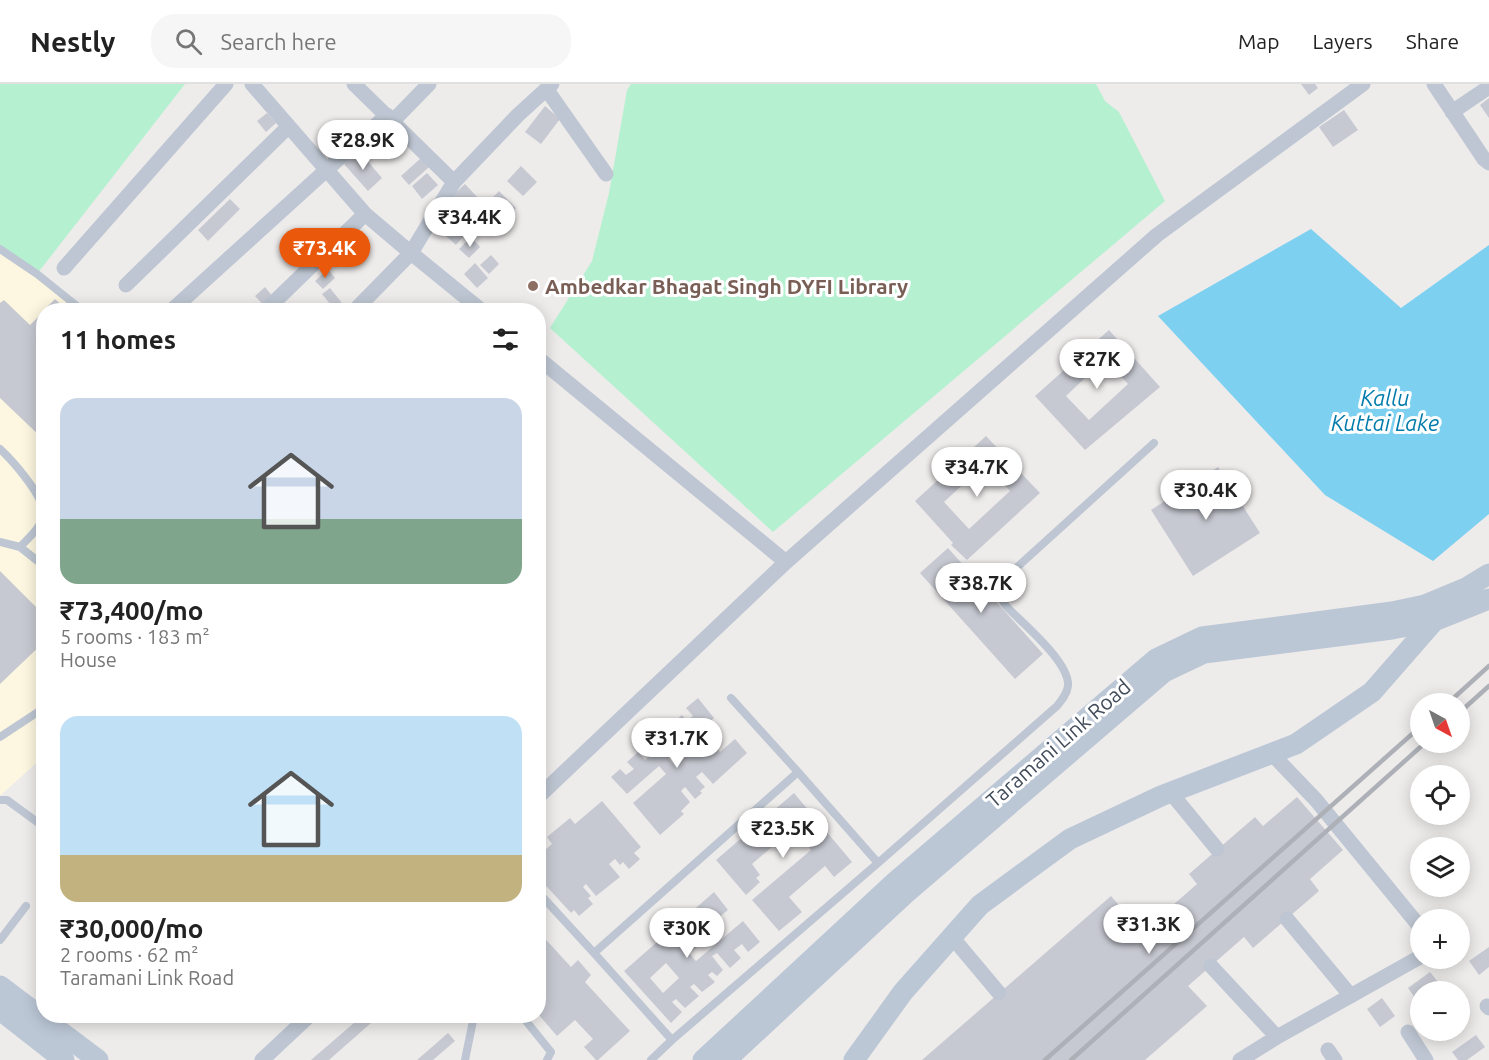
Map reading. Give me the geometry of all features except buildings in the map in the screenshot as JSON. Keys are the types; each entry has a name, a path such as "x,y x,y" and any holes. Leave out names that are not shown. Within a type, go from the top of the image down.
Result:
{"street":[{"path":"64,268 226,84"},
{"path":"252,84 365,214 472,303"},
{"path":"355,84 454,182"},
{"path":"180,303 328,170 429,84"},
{"path":"546,788 786,562 1157,235 1363,84"},
{"path":"1434,84 1484,159 1489,163"},
{"path":"362,303 411,253 454,182 518,115 549,87 606,174"},
{"path":"1452,112 1489,87"},
{"path":"126,285 288,127"},
{"path":"273,303 365,214"},
{"path":"546,365 786,562"},
{"name":"Taramani Link Road","path":"703,1060 895,882 1156,659 1202,637 1392,612 1430,613 1489,574"},
{"name":"Taramani Link Road","path":"726,1060 906,893 1164,672 1204,653 1392,629 1430,613 1489,599"},
{"path":"854,1060 903,992 980,905 1070,839 1171,793 1296,744 1372,692 1430,613"},
{"path":"1272,754 1316,800 1410,915"},
{"path":"1171,793 1217,849"},
{"path":"1287,919 1351,996"},
{"path":"952,937 999,993"},
{"path":"1240,1060 1276,1037 1410,963"},
{"path":"1211,966 1276,1037"},
{"path":"0,987 36,1014"},
{"path":"0,1010 64,1060"},
{"path":"48,1023 98,1060"},
{"path":"262,1060 302,1023"},
{"path":"1408,1032 1426,1060"}],"lane":[{"path":"0,249 37,274 73,303"},
{"path":"651,1060 1057,706 1067,693 1068,684 1065,673 1057,660 1006,606 1002,600 1000,588 1003,580 1154,443"},
{"path":"0,449 12,460 36,495"},
{"path":"20,548 36,530"},
{"path":"0,542 20,548 36,560"},
{"path":"731,698 878,863"},
{"path":"0,736 36,713"},
{"path":"594,953 798,772"},
{"path":"0,800 7,800 36,821"},
{"path":"546,901 672,1040"},
{"path":"0,940 26,906"},
{"path":"465,1060 473,1023"},
{"path":"528,1023 551,1052 551,1059"}],"shaded area":[{"path":"0,249 77,303 36,303 36,763 0,796"}],"green space":[{"path":"0,84 185,84 37,274 0,249"},
{"path":"631,84 1096,84 1105,101 1119,112 1165,201 773,532 550,328 592,261 609,193 627,90"}],"water":[{"name":"Kallu Kuttai Lake","path":"1311,229 1401,308 1489,245 1489,514 1433,561 1325,495 1158,316"}],"railway":[{"path":"1459,693 1489,666"},
{"path":"1470,703 1489,686"},
{"path":"1045,1060 1410,736"},
{"path":"1071,1060 1414,753"}],"place":[{"name":"Ambedkar Bhagat Singh DYFI Library","path":"533,286"}]}
